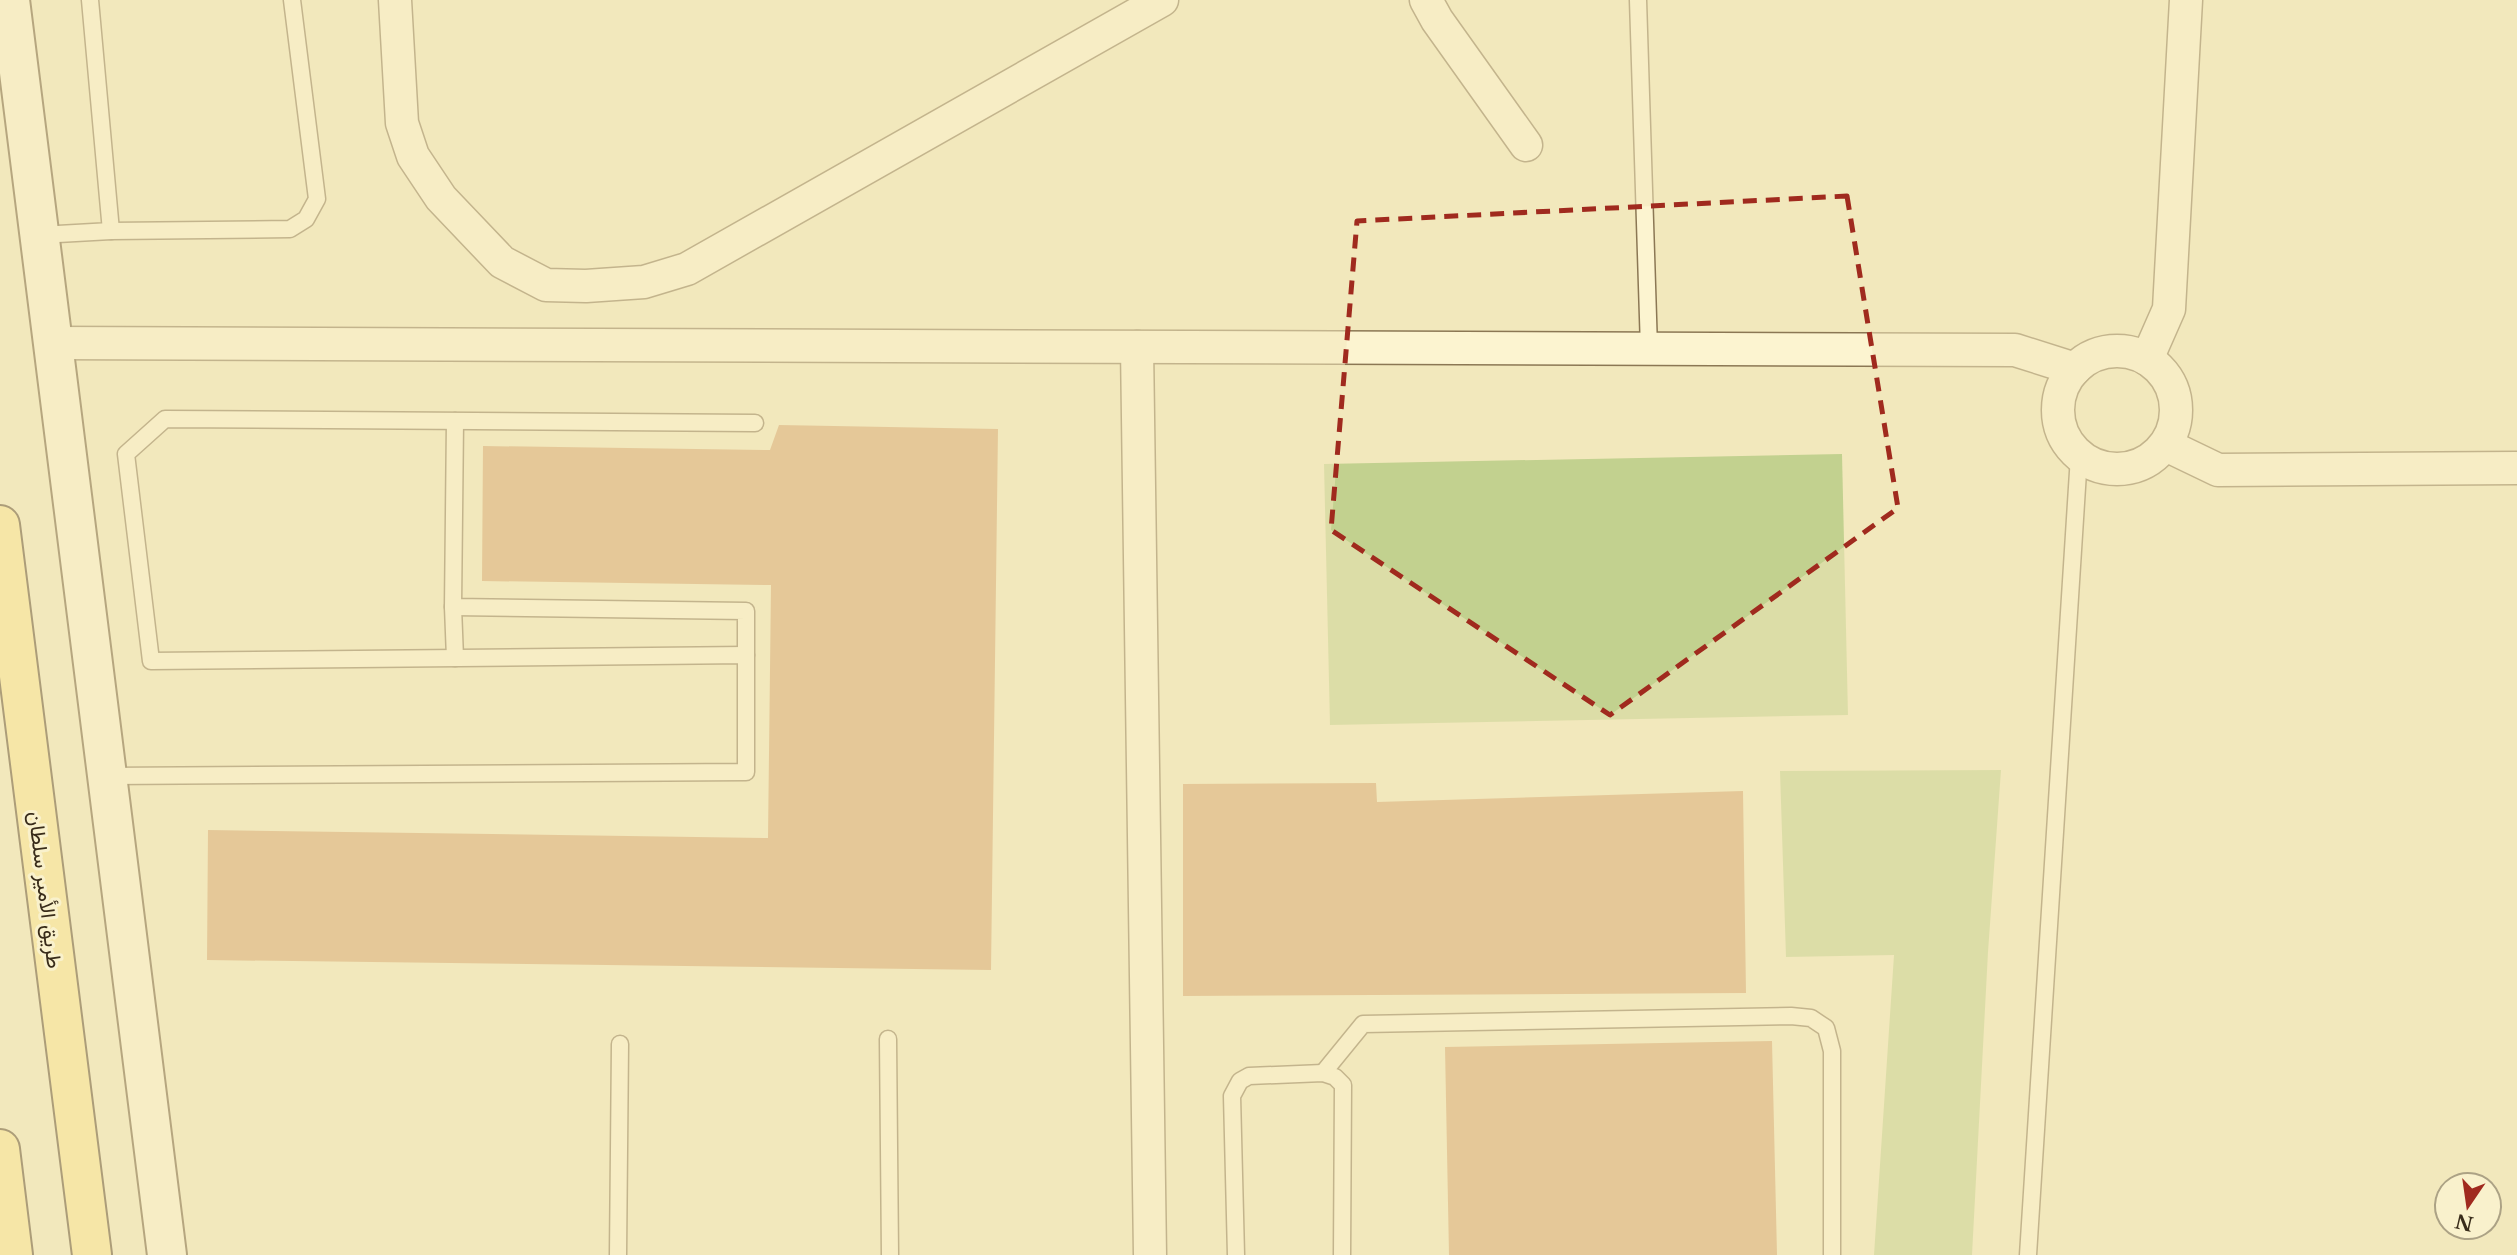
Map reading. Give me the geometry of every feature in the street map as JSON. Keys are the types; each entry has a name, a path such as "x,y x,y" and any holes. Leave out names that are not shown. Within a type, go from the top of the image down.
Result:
{"main road":[{"path":"10,0 167,1255"},
{"name":"طريق الأمير سلطان","path":"0,525 92,1255"},
{"path":"0,1149 13,1255"}],"street":[{"path":"395,0 402,122 413,156 441,198 502,262 546,285 586,286 644,282 687,269 1162,0"},
{"path":"1426,0 1437,20 1526,145"},
{"path":"2147,359 2169,309 2186,0"},
{"path":"52,343 2015,350 2076,369"},
{"path":"1138,347 1150,1255"},
{"path":"2110,352 2129,353 2147,359 2162,372 2172,389 2176,408 2175,427 2166,445 2152,459 2135,467 2115,469 2096,465 2079,456 2067,441 2059,423 2058,403 2064,385 2076,369 2091,358 2110,352"},
{"path":"2166,445 2218,470 2517,468"}],"lane":[{"path":"90,0 111,231"},
{"path":"40,235 111,231 290,229 306,219 317,199 292,0"},
{"path":"1638,0 1649,349"},
{"path":"746,655 151,661 126,454 165,419 755,423"},
{"path":"455,421 455,658"},
{"path":"2028,1255 2079,456"},
{"path":"107,776 746,772 746,611 453,607"},
{"path":"1323,1073 1363,1024 1791,1016 1811,1018 1826,1028 1832,1051 1832,1255"},
{"path":"888,1039 890,1255"},
{"path":"618,1255 620,1044"},
{"path":"1236,1255 1233,1096 1240,1081 1249,1076 1323,1073 1335,1077 1343,1085 1342,1255"}],"highlighted area":[{"path":"1847,196 1898,508 1610,715 1331,530 1357,221"}],"green space":[{"path":"1842,454 1848,715 1330,725 1324,464"},
{"path":"2001,770 1988,952 1972,1255 1874,1255 1894,955 1786,957 1780,771"}],"building":[{"path":"779,425 998,429 991,970 207,960 208,830 768,838 771,585 482,581 483,446 770,450"},
{"path":"1376,783 1377,802 1743,791 1746,993 1183,996 1183,784"},
{"path":"1772,1041 1777,1255 1449,1255 1445,1047"}]}
